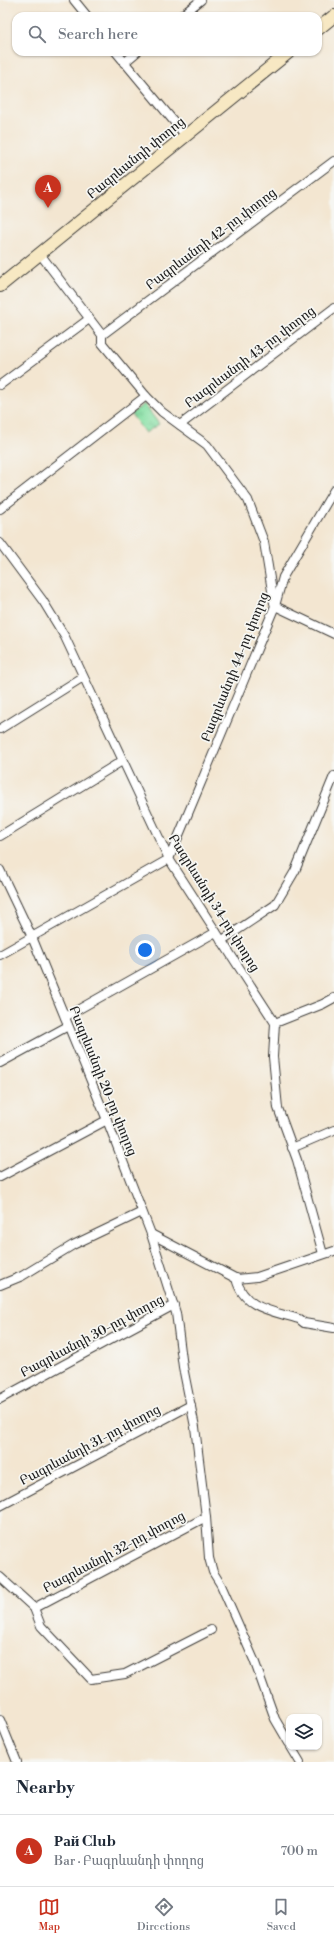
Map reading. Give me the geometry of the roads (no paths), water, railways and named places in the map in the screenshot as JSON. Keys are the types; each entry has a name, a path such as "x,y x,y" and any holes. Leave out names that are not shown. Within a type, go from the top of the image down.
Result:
{"main road":[{"path":"322,26 334,16"},
{"name":"Բագրևանդի փողոց","path":"0,286 284,56"}],"street":[{"path":"74,0 84,12"},
{"path":"186,12 201,0"},
{"path":"119,56 186,136"},
{"path":"124,63 132,56"},
{"name":"Բագրևանդի 42-րդ փողոց","path":"102,335 334,161"},
{"path":"40,254 102,335 102,343 146,396 162,412 206,444 248,500 264,542 275,606 334,634"},
{"name":"Բագրևանդի 43-րդ փողոց","path":"180,425 334,308"},
{"path":"0,385 89,319"},
{"path":"0,509 146,396"},
{"name":"Բագրևանդի 44-րդ փողոց","path":"169,859 275,606 283,577 334,490"},
{"name":"Բագրևանդի 34-րդ փողոց","path":"0,543 43,601 65,638 169,859 275,1023"},
{"path":"0,729 83,677"},
{"path":"0,836 122,761"},
{"path":"222,941 275,906 295,871 334,776"},
{"path":"0,955 169,859"},
{"name":"Բագրևանդի 20-րդ փողոց","path":"0,870 32,937 107,1120 151,1234 174,1305 191,1405 206,1517 209,1558 213,1572 221,1585 254,1660 275,1719 286,1738"},
{"path":"65,1017 216,932"},
{"path":"323,1254 292,1148 278,1108 273,1057 275,1023 323,1004 334,998"},
{"path":"0,1062 68,1026"},
{"path":"0,1177 107,1120"},
{"path":"292,1148 334,1130"},
{"path":"0,1285 22,1276 73,1246 142,1212"},
{"path":"151,1234 236,1278 257,1277 334,1251"},
{"path":"236,1278 242,1294 251,1303 299,1319 304,1323 334,1328"},
{"name":"Բագրևանդի 30-րդ փողոց","path":"0,1399 174,1305"},
{"name":"Բագրևանդի 31-րդ փողոց","path":"0,1506 191,1405"},
{"name":"Բագրևանդի 32-րդ փողոց","path":"34,1608 206,1517"},
{"path":"0,1577 34,1608 41,1626 91,1679 124,1674 211,1630"},
{"path":"0,1720 17,1762"},
{"path":"294,1750 300,1762"}],"place":[{"name":"Рай Club","path":"48,208"}]}
